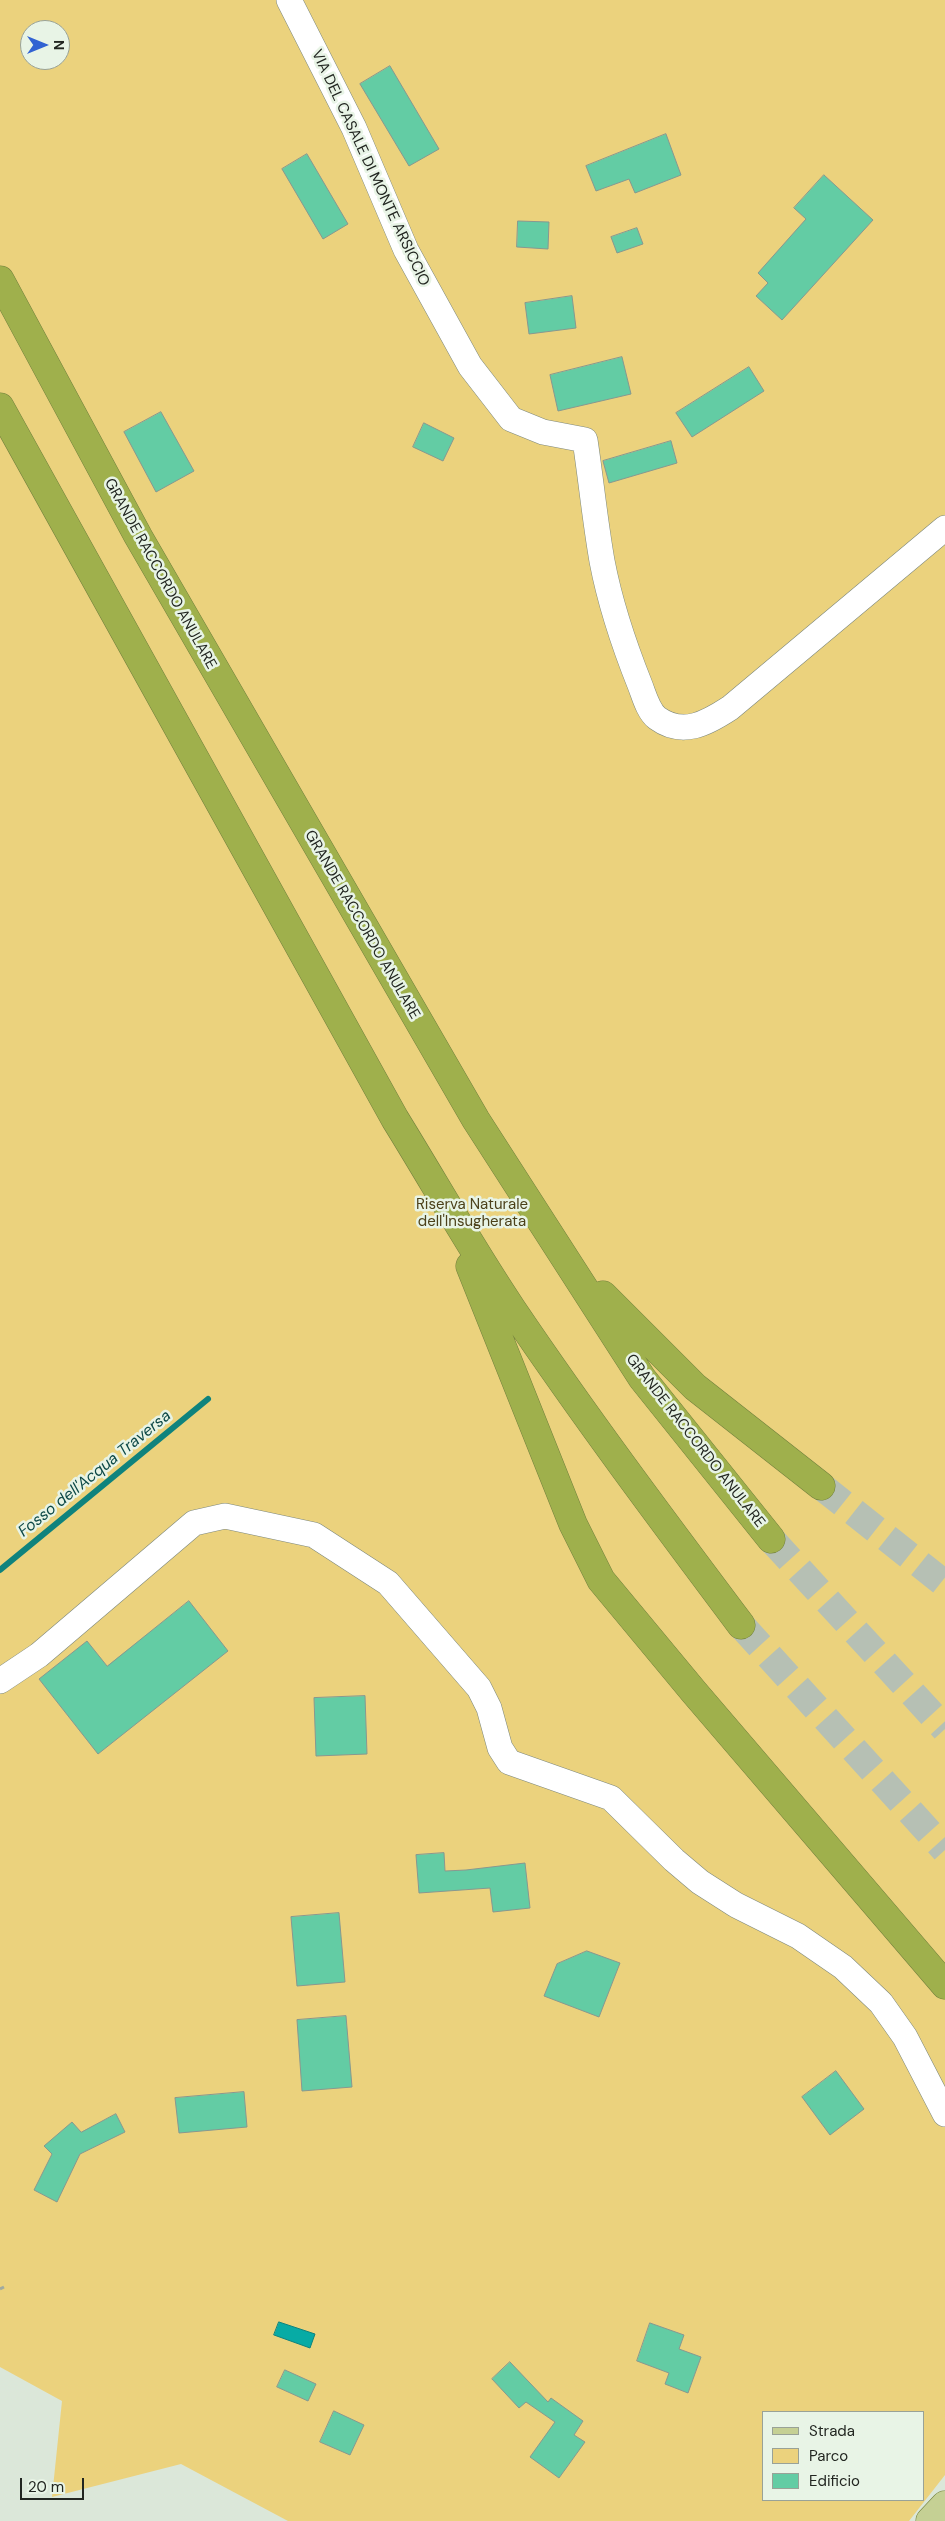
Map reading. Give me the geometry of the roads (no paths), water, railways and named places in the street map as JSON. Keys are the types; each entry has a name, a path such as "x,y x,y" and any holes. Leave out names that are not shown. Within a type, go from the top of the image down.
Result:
{"highway":[{"name":"GRANDE RACCORDO ANULARE","path":"0,280 138,536 313,842 476,1120 642,1378 771,1539"},
{"path":"0,407 395,1119 444,1200 512,1308 657,1512 742,1625"},
{"path":"444,1200 573,1524 601,1580 687,1684 945,1985"},
{"path":"565,1257 695,1388 821,1486"}],"main road":[{"path":"930,2521 945,2505"}],"street":[{"name":"VIA DEL CASALE DI MONTE ARSICCIO","path":"289,0 354,128 406,250 470,366 511,419 543,432 585,440 602,562 627,651 648,704 656,717 674,726 689,728 708,722 730,708 945,528"},
{"path":"0,1681 39,1655 194,1523 225,1516 314,1535 388,1583 462,1666 486,1701 500,1748 509,1762 611,1798 674,1860 700,1882 736,1905 798,1936 849,1972 880,2003 905,2037 945,2114"}],"water":[{"path":"279,2322 315,2334 310,2348 274,2335"}],"waterway":[{"name":"Fosso dell'Acqua Traversa","path":"0,1570 208,1399"}],"tunnel":[{"path":"821,1486 945,1584"},
{"path":"771,1539 945,1729"},
{"path":"741,1625 945,1850"}],"park label":[{"name":"Riserva Naturale dell'Insugherata","path":"472,1214"}]}
